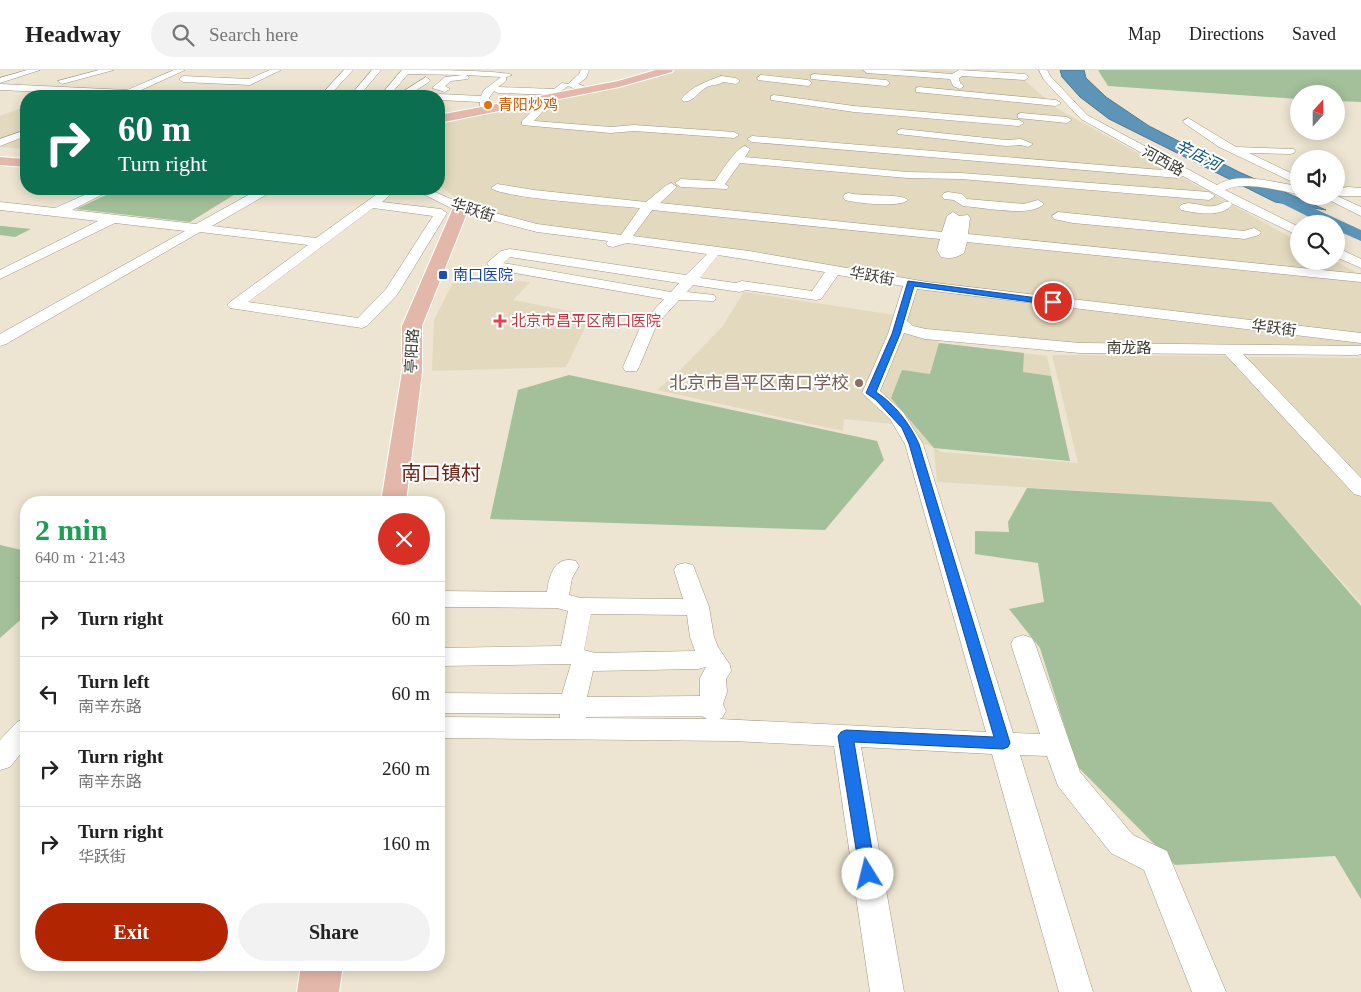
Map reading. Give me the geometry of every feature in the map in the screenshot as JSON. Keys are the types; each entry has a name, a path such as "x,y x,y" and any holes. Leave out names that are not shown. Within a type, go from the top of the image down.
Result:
{"main road":[{"path":"463,113 485,104 573,87 636,78 660,70"},
{"path":"445,117 544,95 619,84 668,70"},
{"path":"0,160 20,162"},
{"name":"亭阳路","path":"393,496 412,372 412,326 461,208"},
{"path":"318,992 321,971"}],"street":[{"path":"0,81 36,70"},
{"path":"62,81 110,70"},
{"path":"150,83 134,82 164,70"},
{"path":"250,81 271,70"},
{"path":"250,81 277,70"},
{"path":"330,90 349,70"},
{"path":"360,90 378,70"},
{"path":"390,90 409,71 443,70 509,76 573,87"},
{"path":"498,90 544,95 573,87 578,78 583,76 585,70"},
{"path":"758,81 770,70"},
{"path":"1015,73 1014,85 959,77 874,70 853,100 854,108 1029,95"},
{"path":"991,70 1002,74"},
{"name":"河西路","path":"1043,70 1047,78 1084,117 1213,193 1290,228"},
{"path":"132,90 150,83 204,71 259,76"},
{"path":"443,89 461,77 471,77 474,72"},
{"path":"727,73 722,76 738,80"},
{"path":"936,84 959,77 1015,73 1025,77"},
{"path":"19,75 88,85"},
{"path":"156,90 182,75 258,82 246,90"},
{"path":"910,104 931,75"},
{"path":"410,90 425,80 443,89 485,104 487,92 509,76"},
{"path":"959,77 1018,90 1070,118"},
{"path":"686,99 701,83 716,83 722,79 889,83"},
{"path":"723,92 738,80"},
{"path":"791,100 812,81"},
{"path":"443,89 453,88 464,82"},
{"path":"0,86 85,90"},
{"path":"544,95 545,103 526,122 611,130 634,128 734,135"},
{"path":"1013,142 1029,95"},
{"path":"774,98 791,100 853,100"},
{"path":"910,104 1020,119 1056,109"},
{"path":"445,110 457,110 463,113"},
{"path":"1188,121 1222,145 1290,178"},
{"path":"902,132 1006,144 1013,142 1028,144"},
{"path":"0,143 20,135"},
{"path":"574,278 611,244 626,236 649,206 676,185 721,186 736,160 753,138 816,140 1174,174 1213,193 1226,205 1245,216 1261,232 1245,236 1058,216"},
{"path":"1234,150 1290,151"},
{"path":"736,160 867,171 878,185 902,200"},
{"path":"1088,160 1131,166"},
{"path":"1187,162 1233,184"},
{"path":"867,171 853,198 878,185 961,176 1038,199 1094,199"},
{"path":"955,236 956,207 961,176"},
{"path":"956,207 963,202 1025,208 1038,199 1213,193 1226,184 1290,189"},
{"path":"497,188 534,194 1045,246 1086,243 1361,278"},
{"path":"1345,190 1361,192"},
{"path":"1345,192 1360,198"},
{"name":"华跃街","path":"445,194 488,210 529,220 911,283 1035,300 1361,338"},
{"path":"57,212 94,195"},
{"path":"0,341 257,195"},
{"path":"370,204 441,213 392,292 362,323 234,305 370,204 383,195"},
{"name":"华跃街","path":"432,195 461,208 538,228 727,246 925,278 1041,294 1361,332"},
{"path":"1170,206 1216,210 1226,205"},
{"path":"1340,205 1361,212"},
{"path":"0,206 312,241"},
{"path":"0,275 112,219"},
{"path":"1045,246 1046,260"},
{"path":"709,298 676,296 502,267 494,263 510,253 689,280 816,296 834,270"},
{"path":"631,368 650,324 662,308 676,296 712,256"},
{"path":"1345,256 1361,264"},
{"path":"911,283 900,323 871,393 879,398 906,426 914,444 1076,992"},
{"name":"南龙路","path":"900,323 907,329 924,334 1056,347 1361,350"},
{"path":"1229,349 1361,490"},
{"path":"557,600 560,580 568,566"},
{"path":"574,717 580,707 711,709 714,692 713,678 718,671 718,665 711,656 702,637 697,607 684,570"},
{"path":"445,598 557,600 581,606 697,607"},
{"path":"574,717 579,673 581,606"},
{"path":"1023,644 1068,778 1122,844 1156,861 1209,992"},
{"path":"445,657 698,660 711,656"},
{"path":"445,704 574,717 733,730 1058,746"},
{"path":"445,728 574,717"},
{"path":"0,759 20,736"},
{"path":"846,736 887,992"}],"shaded area":[{"path":"676,70 940,70 1021,77 1056,108 1290,237 1290,270 1345,270 1345,266 1361,275 1361,345 1314,347 1054,343 918,329 907,320 915,286 481,217 445,190 445,123 658,77"},
{"path":"20,108 20,149 0,147 0,116"},
{"path":"457,275 530,282 513,300 591,315 566,367 432,371 434,320"},
{"path":"744,292 895,315 895,320 935,338 939,343 1047,356 1070,461 935,448 941,452 1078,463 1052,355 1223,356 1247,359 1251,357 1361,358 1361,603 1271,502 937,482 934,448 893,424 844,419 843,431 657,390 676,374 722,327"}],"green space":[{"path":"1098,70 1361,70 1361,102 1345,101 1345,85 1290,85 1290,98 1108,86"},
{"path":"106,195 234,195 190,222 76,209"},
{"path":"0,226 31,229 15,237 0,235"},
{"path":"939,343 1024,353 1023,372 1051,376 1070,461 934,448 891,398 902,370 930,374"},
{"path":"569,375 877,441 884,460 825,530 490,519 518,390"},
{"path":"1027,488 1271,502 1361,606 1361,899 1335,856 1175,865 1077,766 1040,648 1009,609 1044,602 1038,563 975,554 975,531 1009,532 1008,522"},
{"path":"0,545 20,550 20,620 0,638"}],"water":[{"path":"1060,70 1084,70 1086,78 1106,97 1149,126 1239,172 1290,194 1290,204 1275,202 1109,119 1080,97 1062,77"},
{"path":"1294,205 1315,205 1326,210"}],"waterway":[{"name":"辛店河","path":"1268,191 1317,215"},
{"name":"辛店河","path":"1345,228 1361,236"}],"place":[{"name":"青阳炒鸡","path":"488,105"},
{"name":"南口医院","path":"443,275"},
{"name":"北京市昌平区南口医院","path":"500,321"},
{"name":"北京市昌平区南口学校","path":"859,383"}],"district":[{"name":"南口镇村","path":"441,473"}],"route":[{"path":"868,874 846,736 1003,743 914,444 906,426 879,398 871,393 896,334 911,283 1053,302"}]}
